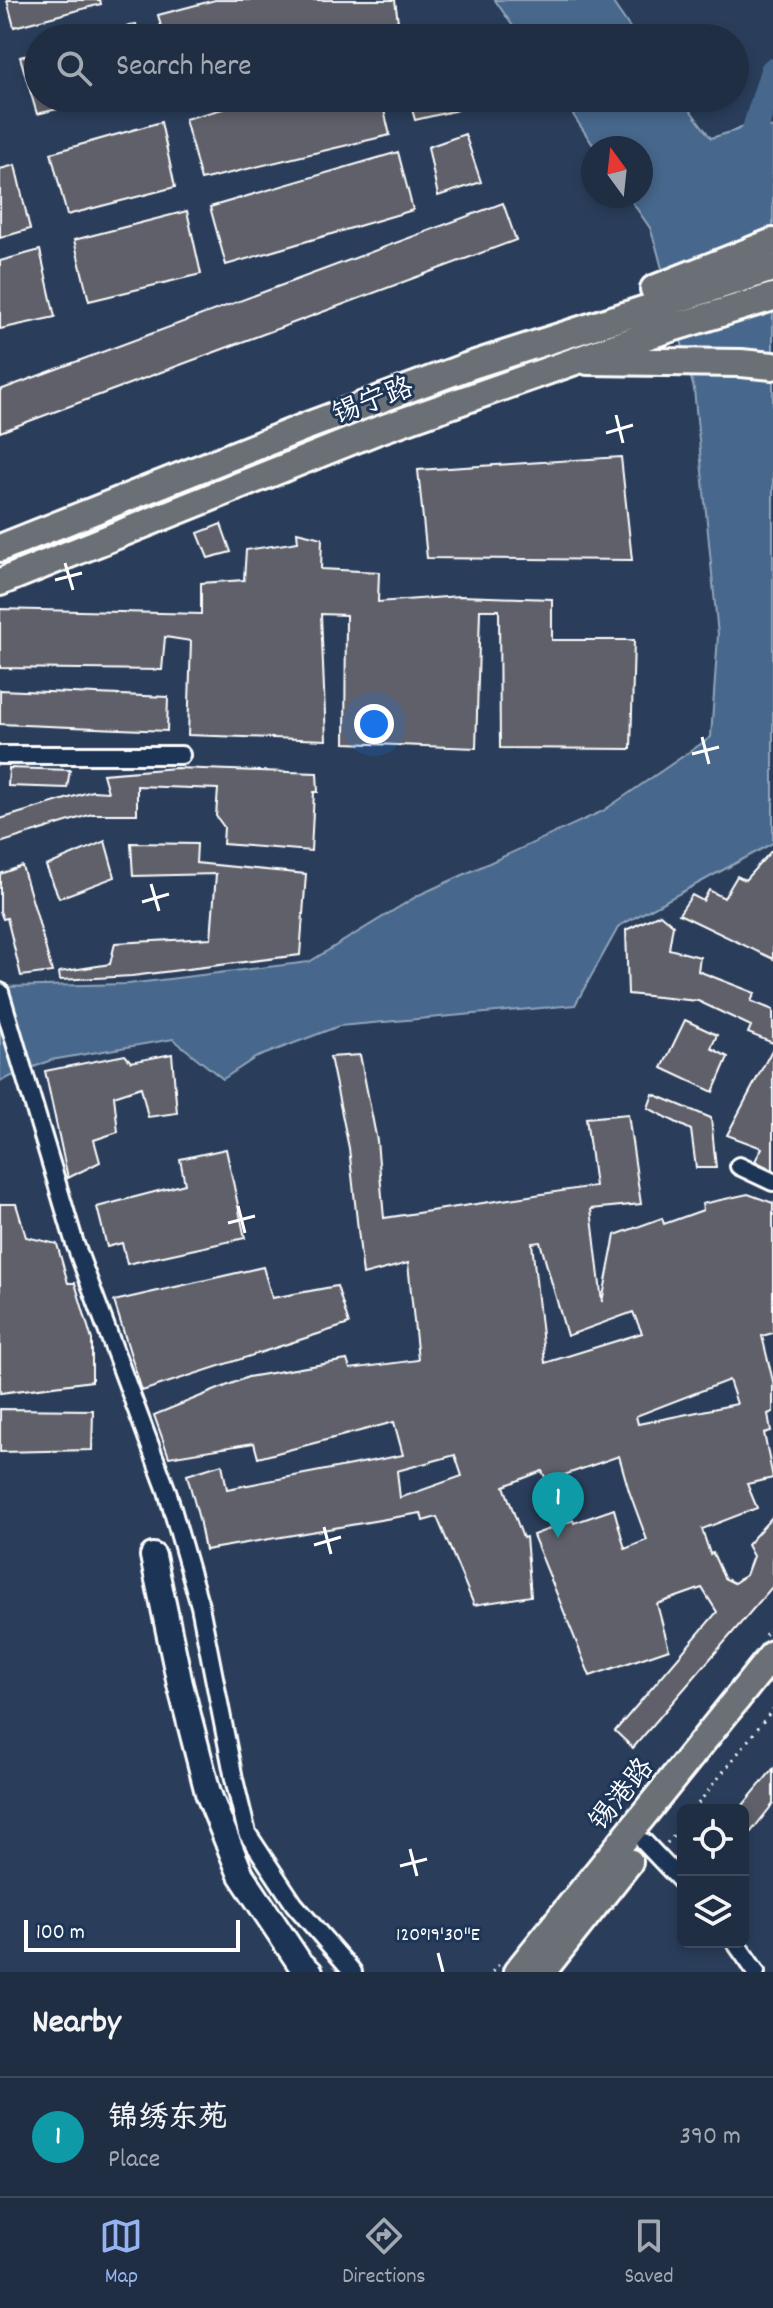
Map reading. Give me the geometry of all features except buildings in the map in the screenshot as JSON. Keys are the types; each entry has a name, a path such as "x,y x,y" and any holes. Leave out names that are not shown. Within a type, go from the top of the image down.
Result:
{"main road":[{"path":"641,302 773,242"},
{"name":"锡宁路","path":"0,548 307,426 466,367 569,333 641,302 773,268"},
{"name":"锡宁路","path":"0,582 376,431 652,334 773,297"},
{"path":"573,361 773,366"},
{"name":"锡港路","path":"517,1972 773,1654"},
{"name":"锡港路","path":"542,1972 773,1680"}],"street":[{"path":"0,755 181,755"},
{"path":"0,992 75,1244 167,1491 200,1606 247,1833 294,1904 353,1972"},
{"path":"739,1166 773,1182"},
{"path":"153,1556 180,1684 208,1793 241,1875 299,1962 310,1972"},
{"path":"644,1842 677,1877"},
{"path":"739,1948 756,1972"}],"path":[{"path":"698,1804 773,1709"}],"water":[{"path":"495,0 611,0 627,24 511,24"},
{"path":"571,112 692,112 711,138 748,123 773,128 773,843 619,926 575,1005 339,1026 255,1058 223,1079 173,1039 51,1060 0,1081 0,987 128,984 309,962 419,895 603,811 711,737 718,635 694,389 650,228 636,208 653,208 653,136 587,136"}],"waterway":[{"path":"746,158 773,71"}],"place":[{"name":"锦绣东苑","path":"558,1538"}]}
